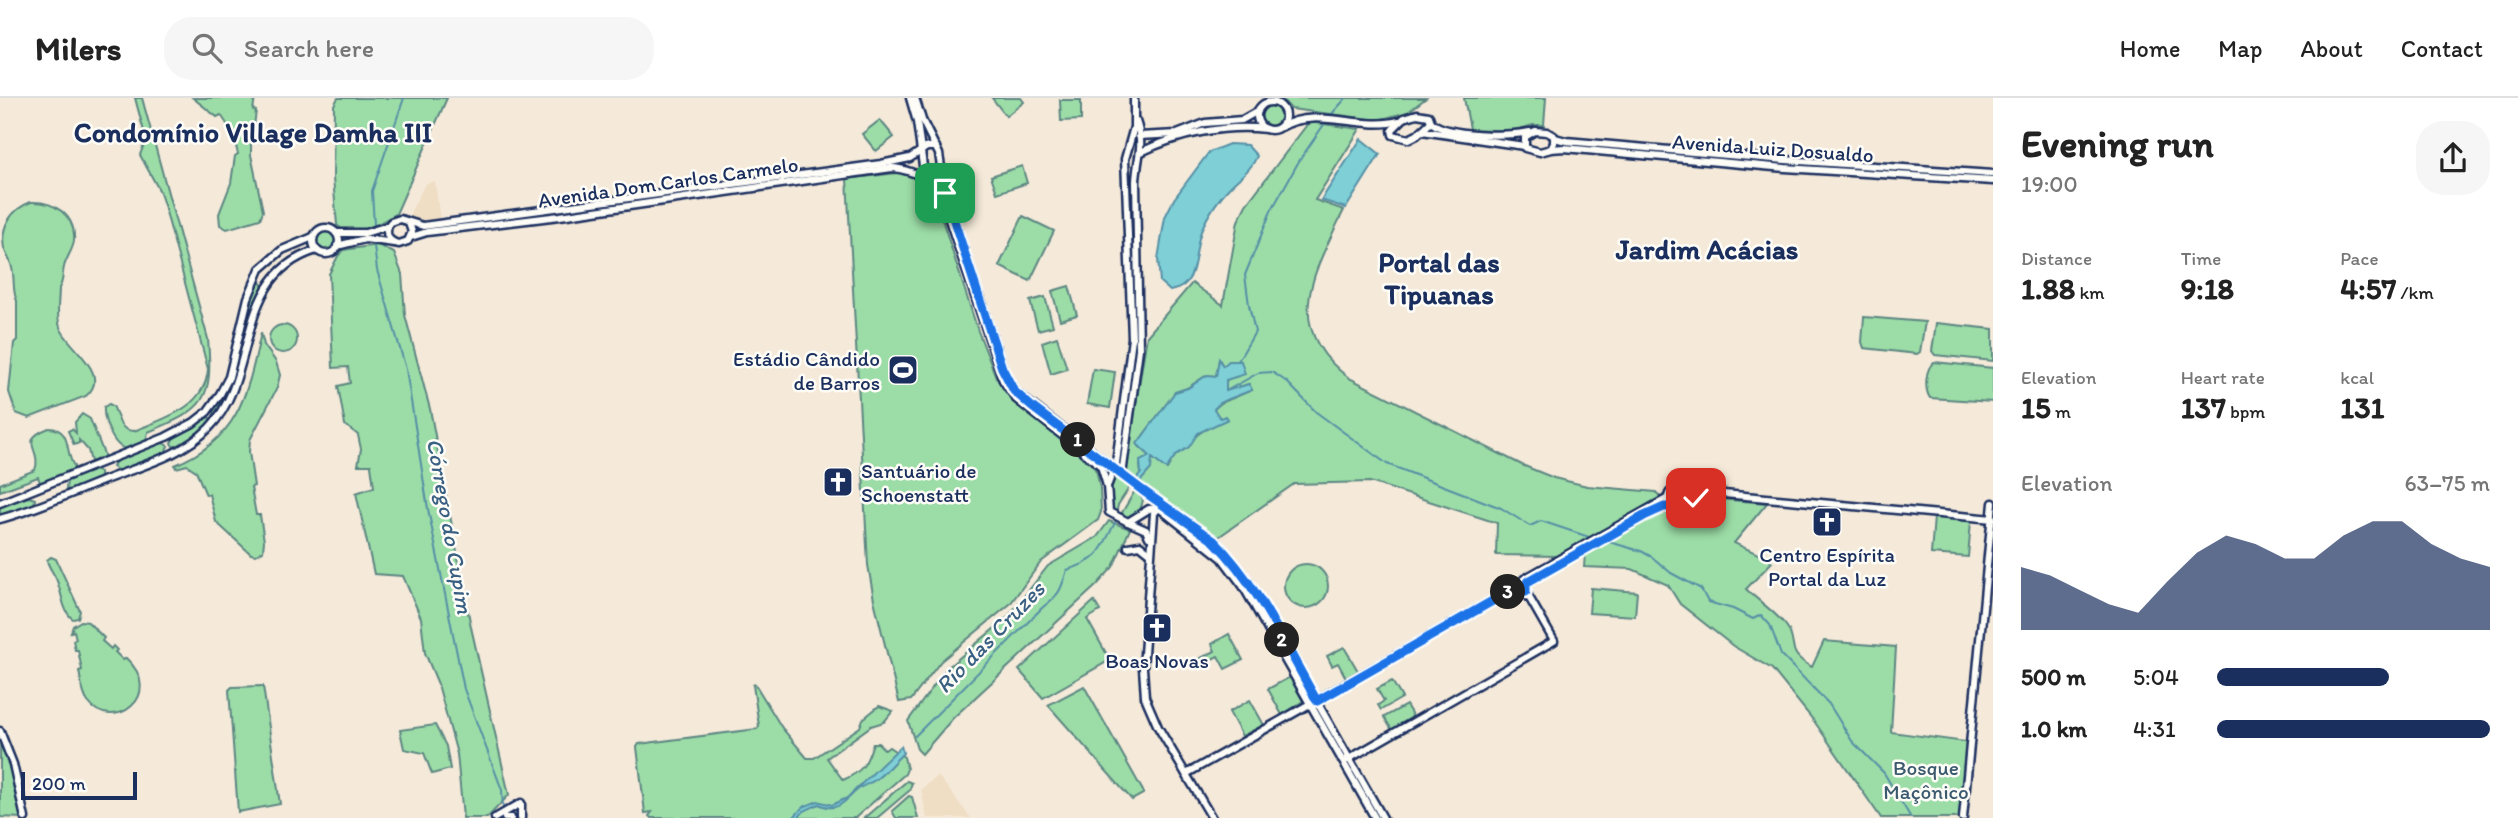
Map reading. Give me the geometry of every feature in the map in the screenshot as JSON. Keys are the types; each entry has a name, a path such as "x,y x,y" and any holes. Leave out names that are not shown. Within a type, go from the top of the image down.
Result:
{"street":[{"path":"912,98 941,160 947,200 1010,385 1032,407 1214,541 1231,558 1248,582 1313,703"},
{"path":"912,98 920,151 928,178 943,201 995,361 1007,387 1029,410 1096,460 1101,466 1107,486 1108,509 1112,514 1139,526 1149,534 1150,549"},
{"path":"1125,477 1139,349 1136,182 1141,152 1134,98"},
{"path":"1130,137 1177,134 1205,123 1242,120 1269,102 1292,114 1314,119 1378,124 1424,114 1429,116 1431,122 1448,130 1505,135 1543,131 1555,138 1551,149 1537,152 1524,146 1422,131"},
{"path":"1281,106 1285,114 1281,127"},
{"path":"1258,111 1259,124 1266,129"},
{"path":"1107,486 1116,463 1132,338 1125,159 1135,119"},
{"path":"1128,148 1141,152 1159,143 1218,129 1272,130 1292,121 1314,119"},
{"path":"1392,130 1399,121"},
{"path":"1378,124 1392,130 1393,135 1406,139 1422,131 1431,122"},
{"path":"1524,146 1525,137 1530,132"},
{"name":"Avenida Luiz Dosualdo","path":"1555,138 1710,154 1993,174"},
{"name":"Avenida Dom Carlos Carmelo","path":"411,237 427,232 900,161 927,147 936,147"},
{"name":"Avenida Luiz Dosualdo","path":"1551,149 1993,181"},
{"name":"Avenida Dom Carlos Carmelo","path":"781,180 892,168 901,168 928,178"},
{"path":"928,178 936,177 942,170"},
{"name":"Avenida Dom Carlos Carmelo","path":"409,223 422,226 614,204"},
{"path":"0,503 97,464 114,467 173,453 199,438 216,420 234,388 254,312 268,284 285,267 317,250 330,253 337,246 365,239 404,244 412,232 409,223 400,219 365,233 336,233"},
{"path":"388,226 387,236 394,243"},
{"path":"0,519 103,480 114,467 193,423 207,412 229,377 256,276 274,255 313,237 323,228 333,229 338,237 337,246"},
{"path":"313,237 317,250"},
{"path":"274,255 283,260 285,267"},
{"path":"256,276 268,284"},
{"path":"207,412 216,420"},
{"path":"166,437 173,453"},
{"path":"97,464 103,472 103,480"},
{"path":"62,480 63,488 69,494"},
{"path":"1346,761 1554,641 1526,592 1526,584 1668,498 1673,489 1992,519"},
{"path":"1681,490 1686,497 1685,503"},
{"path":"34,491 40,506"},
{"path":"1607,534 1657,509 1680,507 1710,493"},
{"path":"1668,498 1674,507"},
{"path":"1963,818 1993,503"},
{"path":"1125,521 1158,508"},
{"path":"1158,508 1222,558 1243,586 1313,703 1375,818"},
{"path":"1158,508 1154,513 1150,549 1143,682 1145,697 1152,716 1212,818"},
{"path":"1128,547 1140,545 1150,549"},
{"path":"1186,774 1517,587 1524,579 1579,551"},
{"path":"1517,587 1526,592"},
{"path":"0,731 25,818"},
{"path":"1346,761 1383,818"},
{"path":"495,818 521,803 521,818"},
{"path":"505,818 511,818"}],"shaded area":[{"path":"435,181 440,221 415,221 410,216 411,211 425,184"},
{"path":"938,776 971,818 927,818 921,789"}],"green space":[{"path":"135,98 142,98 208,339 209,376 202,400 194,409 148,432 146,441 129,449 118,445 114,439 107,426 104,407 109,404 113,406 122,426 134,431 182,410 200,393 208,369 165,208 159,190 140,155 146,139"},
{"path":"193,98 255,98 253,110 256,111 254,126 250,126 250,138 263,211 260,219 227,229 220,225 219,214 231,183 235,156 238,154 232,133 221,115 217,117"},
{"path":"338,98 447,98 396,214 367,230 343,230 337,225 333,178 334,105"},
{"path":"992,98 1021,98 1024,102 1006,116"},
{"path":"1281,98 1426,98 1408,112 1378,120 1291,109"},
{"path":"1464,98 1546,98 1544,125 1513,131 1470,129"},
{"path":"1060,100 1081,100 1081,120 1061,121"},
{"path":"1271,105 1279,108 1282,116 1279,124 1271,127 1263,124 1260,116 1263,108"},
{"path":"880,120 894,137 876,151 862,134"},
{"path":"1309,122 1360,129 1315,200 1344,210 1322,255 1309,298 1309,319 1315,339 1328,359 1349,378 1522,465 1554,478 1587,486 1656,492 1659,500 1557,556 1496,555 1497,523 1370,482 1294,484 1217,538 1138,484 1152,458 1167,469 1192,438 1227,419 1220,418 1213,410 1221,403 1252,390 1248,384 1226,392 1224,386 1235,363 1223,366 1219,360 1216,376 1207,375 1175,392 1137,444 1150,456 1140,465 1141,473 1135,481 1125,472 1147,336 1192,283 1223,305 1238,221 1246,205"},
{"path":"1022,166 1027,183 997,193 991,176"},
{"path":"907,174 926,187 940,213 978,331 996,377 1004,390 1051,432 1091,461 1100,488 1101,512 1098,520 1041,562 1010,604 941,661 911,700 899,702 868,565 847,179"},
{"path":"31,202 48,204 62,211 74,232 74,241 59,288 59,323 64,334 91,369 94,378 93,387 86,396 29,418 16,413 9,392 14,343 17,340 17,301 11,265 3,240 9,219 18,209"},
{"path":"1023,216 1054,231 1030,281 999,266"},
{"path":"326,230 334,233 337,241 334,249 326,252 318,249 315,241 318,233"},
{"path":"378,245 394,253 402,274 405,315 430,409 471,627 509,795 487,818 463,818 457,754 438,684 425,653 421,618 403,576 374,574 356,493 374,487 371,465 358,465 361,449 358,435 345,425 338,386 350,383 348,367 333,368 329,274 343,250"},
{"path":"257,283 261,283 263,288 247,323 231,389 215,415 212,410 227,387"},
{"path":"1069,286 1077,315 1060,320 1052,291"},
{"path":"1045,297 1053,326 1038,330 1030,301"},
{"path":"1864,317 1925,322 1920,352 1917,354 1864,348"},
{"path":"1936,323 1993,329 1993,361 1935,355 1932,351"},
{"path":"283,325 293,329 297,339 293,349 283,353 273,349 269,339 273,329"},
{"path":"261,333 264,345 276,362 280,375 277,388 250,440 254,486 251,487 256,515 260,515 264,541 263,551 256,555 251,554 216,522 209,494 206,495 196,471 187,465 176,468 175,465 213,442 227,428 245,395"},
{"path":"1057,337 1067,369 1051,374 1042,342"},
{"path":"1934,362 1993,368 1993,402 1930,398 1926,379"},
{"path":"1093,369 1115,372 1110,408 1087,404"},
{"path":"82,414 90,419 104,454 104,459 96,463 91,462 88,450 79,440 79,443 74,445 68,431 72,429 76,433 75,422"},
{"path":"204,417 210,418 211,422 190,441 179,447 173,446 171,443 174,437"},
{"path":"49,428 57,429 65,437 74,471 41,485 38,477 0,491 0,484 35,470 37,463 32,441 39,433"},
{"path":"161,442 168,446 165,453 119,471 113,467 116,460"},
{"path":"93,470 100,472 97,480 66,489 67,481"},
{"path":"1113,475 1131,485 1118,505 1116,515 1110,512 1110,478"},
{"path":"1136,489 1143,500 1138,513 1130,518 1120,516"},
{"path":"29,497 35,499 34,506 0,517 0,506"},
{"name":"Bosque Maçônico","path":"1706,498 1767,503 1734,543 1772,562 1746,589 1787,627 1795,653 1804,662 1812,667 1824,641 1896,647 1891,732 1966,742 1959,818 1881,818 1814,721 1772,669 1733,646 1680,604 1668,585 1632,569 1584,567 1585,554 1652,515 1662,510 1685,510"},
{"path":"1934,517 1971,521 1968,557 1931,554"},
{"path":"1109,521 1130,529 1113,567 1097,585 953,718 922,754 917,749 908,721 946,669 1007,618 1048,566 1097,537"},
{"path":"51,557 56,559 80,611 78,618 73,619 65,608 47,560"},
{"path":"1306,564 1315,565 1322,570 1327,577 1327,595 1322,602 1315,607 1306,608 1297,607 1290,602 1285,595 1284,586 1285,577 1290,570 1297,565"},
{"path":"1591,588 1637,592 1635,616 1589,613"},
{"path":"1094,601 1100,611 1087,619 1110,660 1043,698 1019,670"},
{"path":"81,621 88,622 104,638 102,641 111,649 113,646 117,650 115,652 123,660 126,658 137,672 141,685 138,697 131,706 121,712 110,714 98,711 84,695 78,650 75,650 73,640 76,639 74,631 71,632 73,626"},
{"path":"1229,634 1243,660 1225,669 1218,656 1202,664 1199,659 1215,651 1212,644"},
{"path":"1344,647 1358,671 1346,678 1338,663 1332,666 1327,656"},
{"path":"1290,677 1303,701 1282,715 1268,689"},
{"path":"1392,681 1402,698 1381,710 1378,705 1384,701 1377,689"},
{"path":"755,684 782,728 807,758 814,758 860,727 863,719 879,706 893,711 884,722 871,726 827,758 843,780 860,769 873,743 878,743 885,750 889,747 904,757 907,769 905,774 855,818 651,818 649,816 652,812 645,813 637,747 639,744 757,729 759,726"},
{"path":"263,686 280,804 238,812 229,690 232,687"},
{"path":"1084,686 1143,791 1143,794 1132,800 1048,705"},
{"path":"1250,700 1264,725 1242,736 1229,712"},
{"path":"1406,705 1412,715 1411,719 1392,730 1384,717"},
{"path":"435,725 446,746 450,769 432,774 424,753 404,749 400,730"},
{"path":"0,743 10,765 22,818 0,817"},
{"path":"907,781 912,783 909,791 877,818 864,818"},
{"path":"909,796 912,797 918,818 896,818 892,811"}],"water":[{"path":"1361,139 1380,154 1346,208 1321,200"},
{"path":"1229,144 1247,145 1257,156 1248,170 1221,197 1207,219 1187,282 1170,291 1160,282 1158,259 1165,217 1174,199 1209,152"},
{"path":"1219,359 1223,366 1229,361 1241,361 1245,374 1226,380 1226,391 1249,384 1252,390 1221,402 1214,409 1220,418 1226,416 1228,419 1198,433 1189,447 1176,455 1166,469 1152,458 1151,469 1138,484 1135,481 1141,473 1140,461 1150,456 1137,444 1175,392 1188,388 1207,375 1216,376"},
{"path":"901,746 903,753 886,771 858,789 840,805 831,807 819,804 804,811 798,818 793,818 803,807 818,801 832,805 847,798"}],"waterway":[{"name":"Córrego do Cupim","path":"374,225 372,191 404,98"},
{"path":"1330,116 1346,98"},
{"path":"1238,361 1255,332 1245,275 1271,211 1299,161 1327,120"},
{"name":"Córrego do Cupim","path":"374,246 377,270 406,369 428,509 464,689 502,790 503,808"},
{"path":"1226,391 1258,373 1272,372 1287,382 1316,412 1387,464 1501,508 1530,526 1541,521 1592,538"},
{"name":"Rio das Cruzes","path":"915,736 1056,595 1067,570 1087,562 1099,552 1117,519"},
{"path":"1598,539 1641,551 1652,557 1671,573 1701,589 1708,602 1733,609 1753,619 1761,615 1770,625 1781,655 1829,704 1852,741 1884,773 1911,818"}],"place":[{"name":"Estádio Cândido de Barros","path":"903,370"},
{"name":"Santuário de Schoenstatt","path":"838,482"},
{"name":"Centro Espírita Portal da Luz","path":"1827,522"},
{"name":"Boas Novas","path":"1157,628"}],"district":[{"name":"Condomínio Village Damha III","path":"253,132"},
{"name":"Jardim Acácias","path":"1707,249"},
{"name":"Portal das Tipuanas","path":"1439,278"}],"route":[{"path":"945,193 1002,368 1014,391 1112,468 1225,551 1248,582 1317,701 1517,587 1526,592 1526,584 1529,581 1657,509 1677,508 1696,498"}]}
